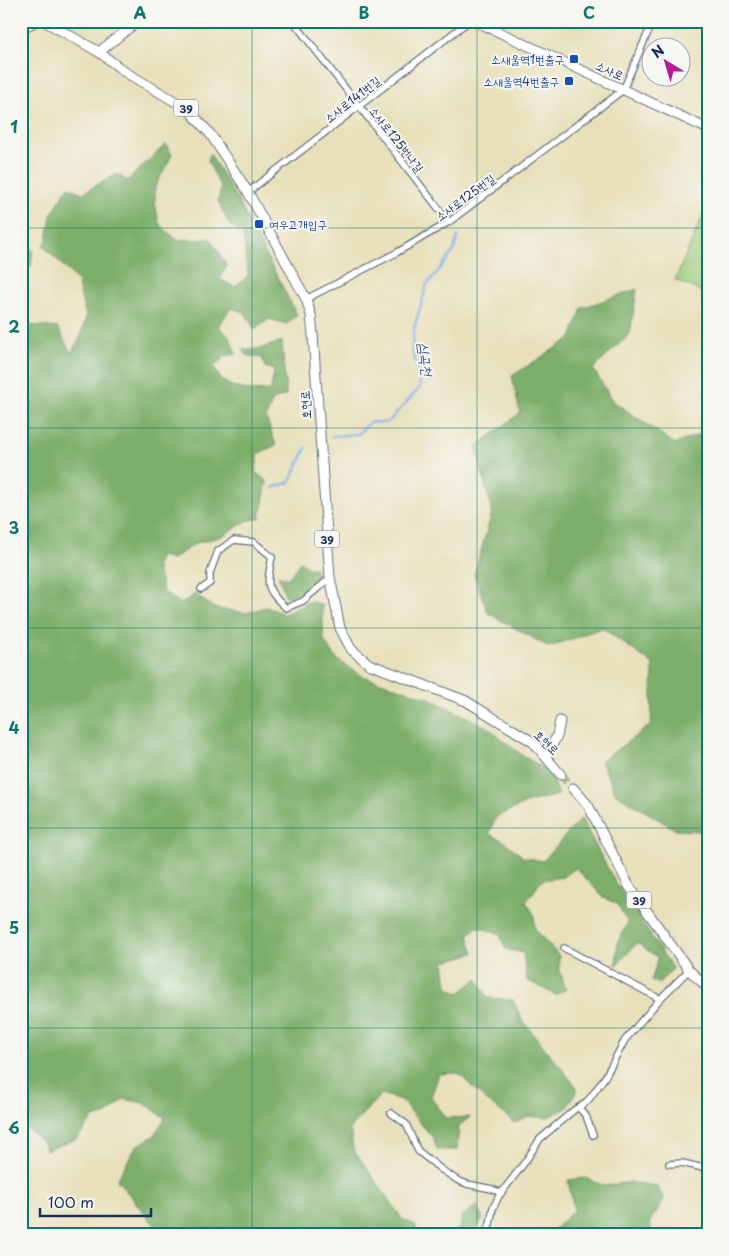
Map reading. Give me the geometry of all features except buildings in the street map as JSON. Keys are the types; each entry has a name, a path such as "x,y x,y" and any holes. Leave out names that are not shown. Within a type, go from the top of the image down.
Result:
{"main road":[{"name":"호현로","path":"44,21 99,52 125,72 188,109 212,134 248,192 306,299 311,315 313,335 330,578 340,628 351,649 369,664 466,701 533,742 562,775"},
{"path":"99,52 138,21"},
{"name":"소사로","path":"476,21 708,129"},
{"path":"546,756 557,736 560,721"},
{"name":"39","path":"573,788 588,805 628,886 689,970 708,988"}],"street":[{"path":"21,31 39,21"},
{"name":"소사로125번나길","path":"293,21 449,222"},
{"name":"소사로141번길","path":"248,192 469,21"},
{"path":"623,90 653,21"},
{"name":"소사로125번길","path":"306,299 396,253 449,222 623,90"},
{"path":"201,589 210,583 210,573 218,551 234,540 254,542 272,557 268,581 272,595 286,608 303,602 330,578"},
{"path":"564,948 660,999"},
{"path":"485,1235 500,1193 525,1162 542,1136 590,1098 605,1077 625,1040 660,999 689,970"},
{"path":"579,1108 586,1116 593,1135"},
{"path":"390,1113 406,1124 418,1151 442,1170 467,1184 492,1189 500,1193"},
{"path":"669,1164 682,1163 708,1170"}],"green space":[{"path":"166,144 172,155 155,187 155,201 159,224 177,240 211,239 227,266 219,279 235,287 248,276 243,234 229,225 218,201 221,188 208,161 210,154 238,201 297,315 287,324 269,319 255,330 245,312 231,308 218,326 229,336 236,354 225,356 214,367 223,381 240,389 259,391 271,389 274,370 265,367 262,358 246,355 242,349 260,349 282,341 286,395 273,400 266,417 276,445 259,453 255,472 267,481 260,518 247,521 220,537 196,543 172,559 162,556 156,565 163,591 181,604 195,594 214,608 247,613 266,607 285,614 311,601 322,605 324,641 338,660 362,676 429,698 487,727 523,756 550,772 559,795 528,802 496,817 489,834 504,841 523,857 543,861 581,818 615,882 673,969 659,983 651,981 658,958 637,943 616,966 618,941 628,923 617,904 604,898 576,868 563,877 542,880 526,902 534,914 535,929 559,956 559,969 566,989 555,995 527,980 523,953 506,949 499,933 477,927 468,935 474,953 444,962 447,986 459,993 477,979 488,998 513,1000 522,1020 578,1089 567,1108 546,1118 529,1116 515,1123 486,1100 458,1073 439,1074 431,1097 445,1118 470,1117 459,1126 457,1150 437,1150 433,1138 401,1100 381,1094 350,1128 353,1149 403,1220 416,1225 416,1235 166,1235 157,1228 117,1180 136,1146 154,1136 165,1118 144,1103 124,1099 107,1114 93,1118 77,1139 46,1150 42,1141 21,1124 21,325 58,328 71,353 80,338 86,317 77,280 43,246 47,240 51,215 68,187 83,193 117,174 127,181"},
{"path":"708,203 708,295 675,280"},
{"path":"21,243 33,250 31,267 21,262"},
{"path":"637,289 630,334 593,369 613,401 675,444 708,431 708,826 704,831 676,830 616,794 601,761 651,725 653,664 602,628 549,647 488,613 474,575 492,512 476,447 520,413 512,376 571,338 582,308"},
{"path":"300,562 309,568 315,568 317,579 305,591 286,597 278,575 288,579"},
{"path":"585,1178 605,1186 630,1182 657,1186 664,1200 650,1221 652,1235 548,1235 574,1210 568,1180"},
{"path":"477,1206 483,1219 472,1235 449,1235 460,1228 462,1216"}],"waterway":[{"name":"심곡천","path":"332,436 358,434 370,422 387,423 420,388 419,372 412,350 414,328 427,285 454,251 458,236"},
{"name":"심곡천","path":"273,488 290,482 306,448"}],"tunnel":[{"path":"561,775 573,788"}],"place":[{"name":"소새울역1번출구","path":"574,59"},
{"name":"소새울역4번출구","path":"569,81"},
{"name":"여우고개입구","path":"259,224"}]}
